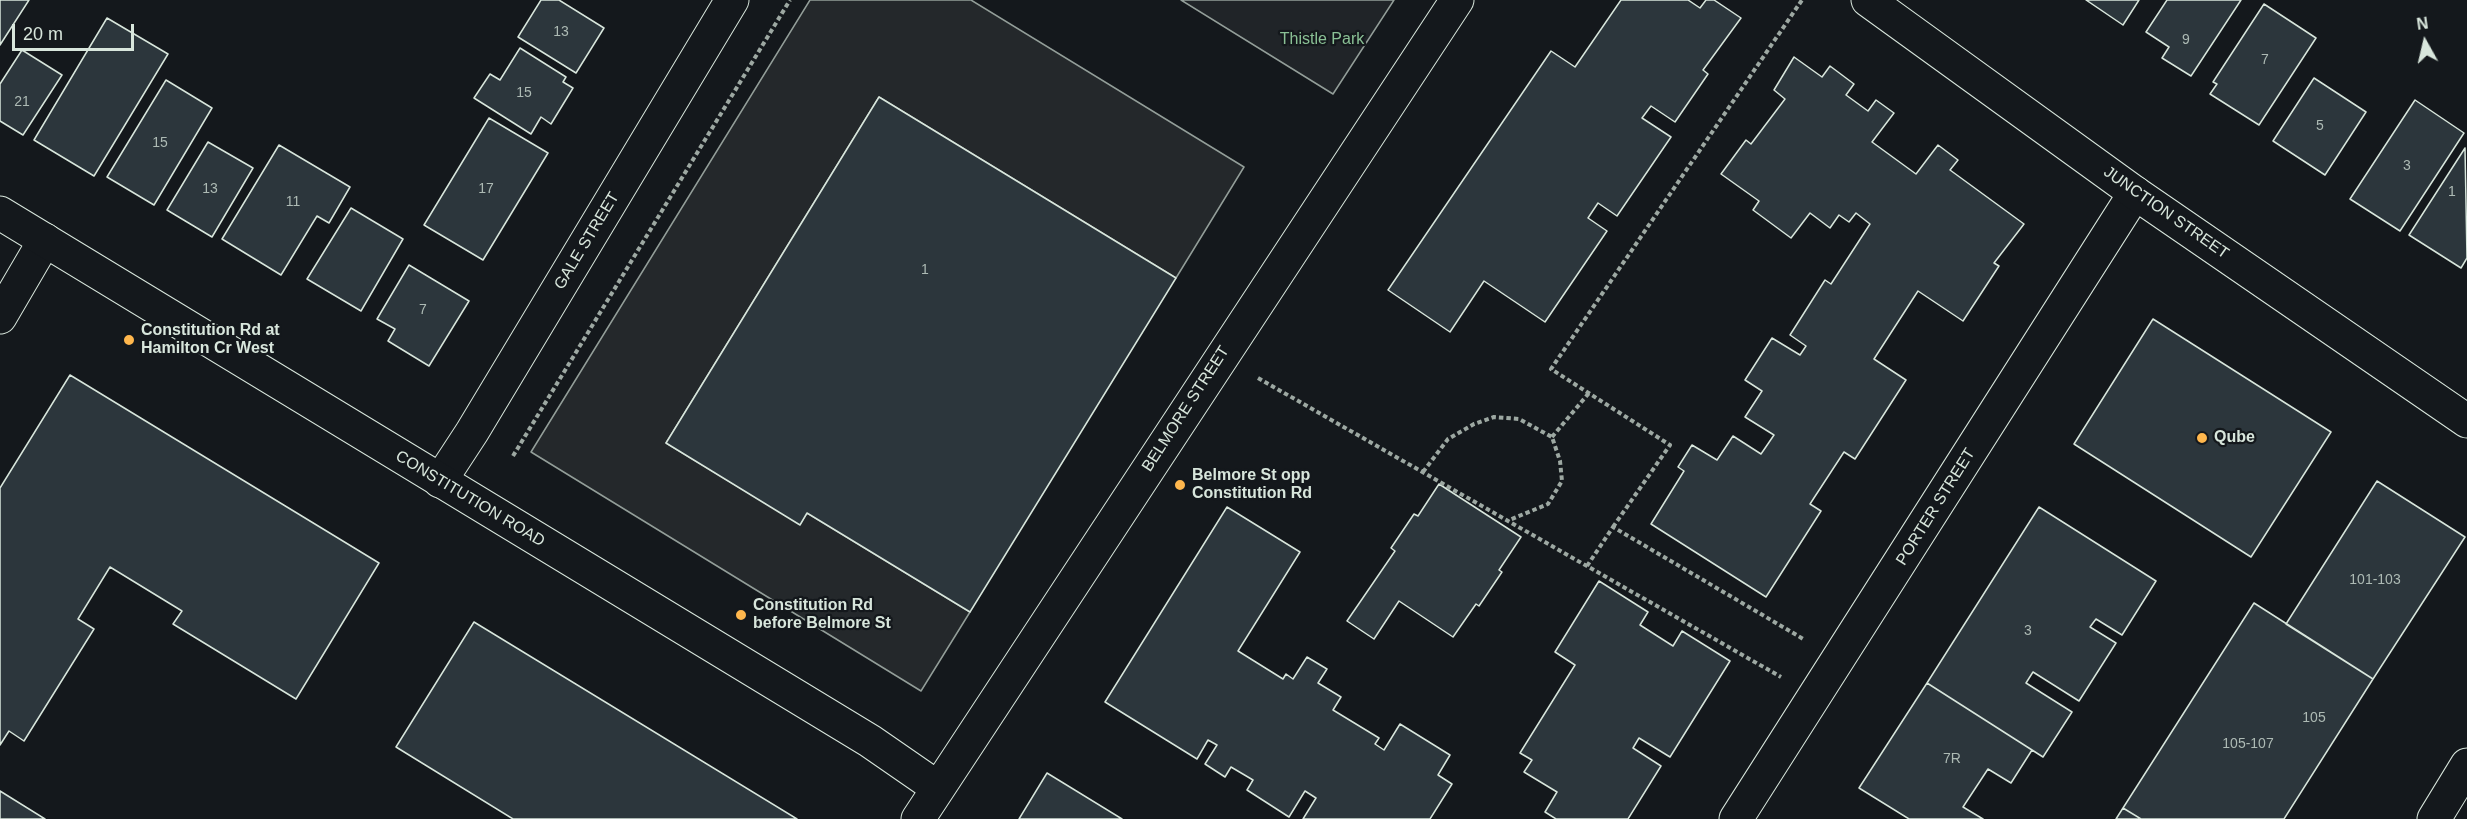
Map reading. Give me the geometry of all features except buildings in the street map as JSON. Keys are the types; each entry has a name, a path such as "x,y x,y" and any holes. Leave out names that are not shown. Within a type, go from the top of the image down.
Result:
{"main road":[{"name":"GALE STREET","path":"440,481 472,432 732,0"},
{"name":"BELMORE STREET","path":"918,819 1457,0"},
{"name":"JUNCTION STREET","path":"1868,0 2135,193 2467,421"},
{"name":"PORTER STREET","path":"1736,819 2135,193"},
{"name":"CONSTITUTION ROAD","path":"0,213 870,741 938,788"},
{"path":"0,317 45,240"},
{"path":"2434,819 2467,765"}],"path":[{"path":"513,456 790,0"},
{"path":"1587,566 1670,445 1551,369 1802,0"},
{"path":"1258,378 1791,683"},
{"path":"1552,437 1588,393"},
{"path":"1423,472 1448,439 1474,424 1494,417 1519,419 1552,437 1560,461 1562,481 1548,504 1507,520"},
{"path":"1613,528 1815,646"}],"green space":[{"name":"Thistle Park","path":"1181,0 1394,0 1333,94"}],"shaded area":[{"path":"810,0 971,0 1244,167 1176,278 879,97 666,443 800,524 807,513 970,612 921,691 531,452"}],"place":[{"name":"Constitution Rd at Hamilton Cr West","path":"129,340"},
{"name":"Qube","path":"2202,438"},
{"name":"Belmore St opp Constitution Rd","path":"1180,485"},
{"name":"Constitution Rd before Belmore St","path":"741,615"}]}
